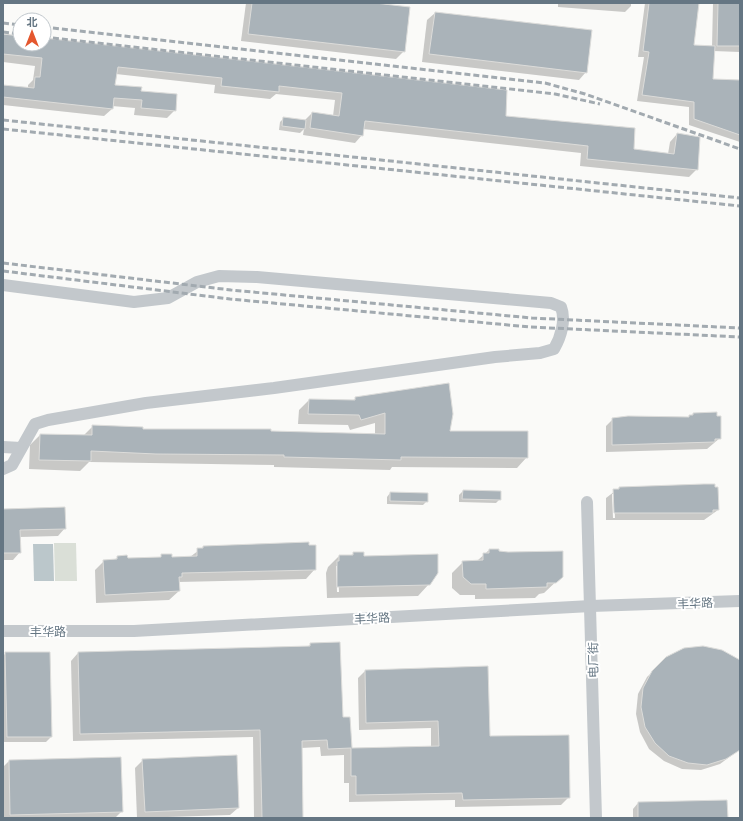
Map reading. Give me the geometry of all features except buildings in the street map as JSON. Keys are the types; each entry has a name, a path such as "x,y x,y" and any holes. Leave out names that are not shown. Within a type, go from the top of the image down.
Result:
{"street":[{"path":"3,285 134,302 168,298 197,282 219,276 257,277 551,303 561,307 564,315 559,340 554,350 540,354 495,357 274,388 146,403 48,420 35,424 12,465 3,469"},
{"path":"3,447 21,448"},
{"name":"电厂街","path":"587,502 596,818"},
{"name":"丰华路","path":"3,631 134,631 591,606 740,601"}],"shaded area":[{"path":"54,543 76,543 77,581 55,581"},
{"path":"33,544 53,544 54,581 34,581"}],"railway":[{"path":"3,23 12,24"},
{"path":"52,28 545,83 585,94 740,149"},
{"path":"3,32 12,33"},
{"path":"52,38 555,94 600,104"},
{"path":"3,120 740,198"},
{"path":"3,129 740,206"},
{"path":"3,263 231,290 532,318 740,328"},
{"path":"3,271 230,299 530,327 740,337"}]}
